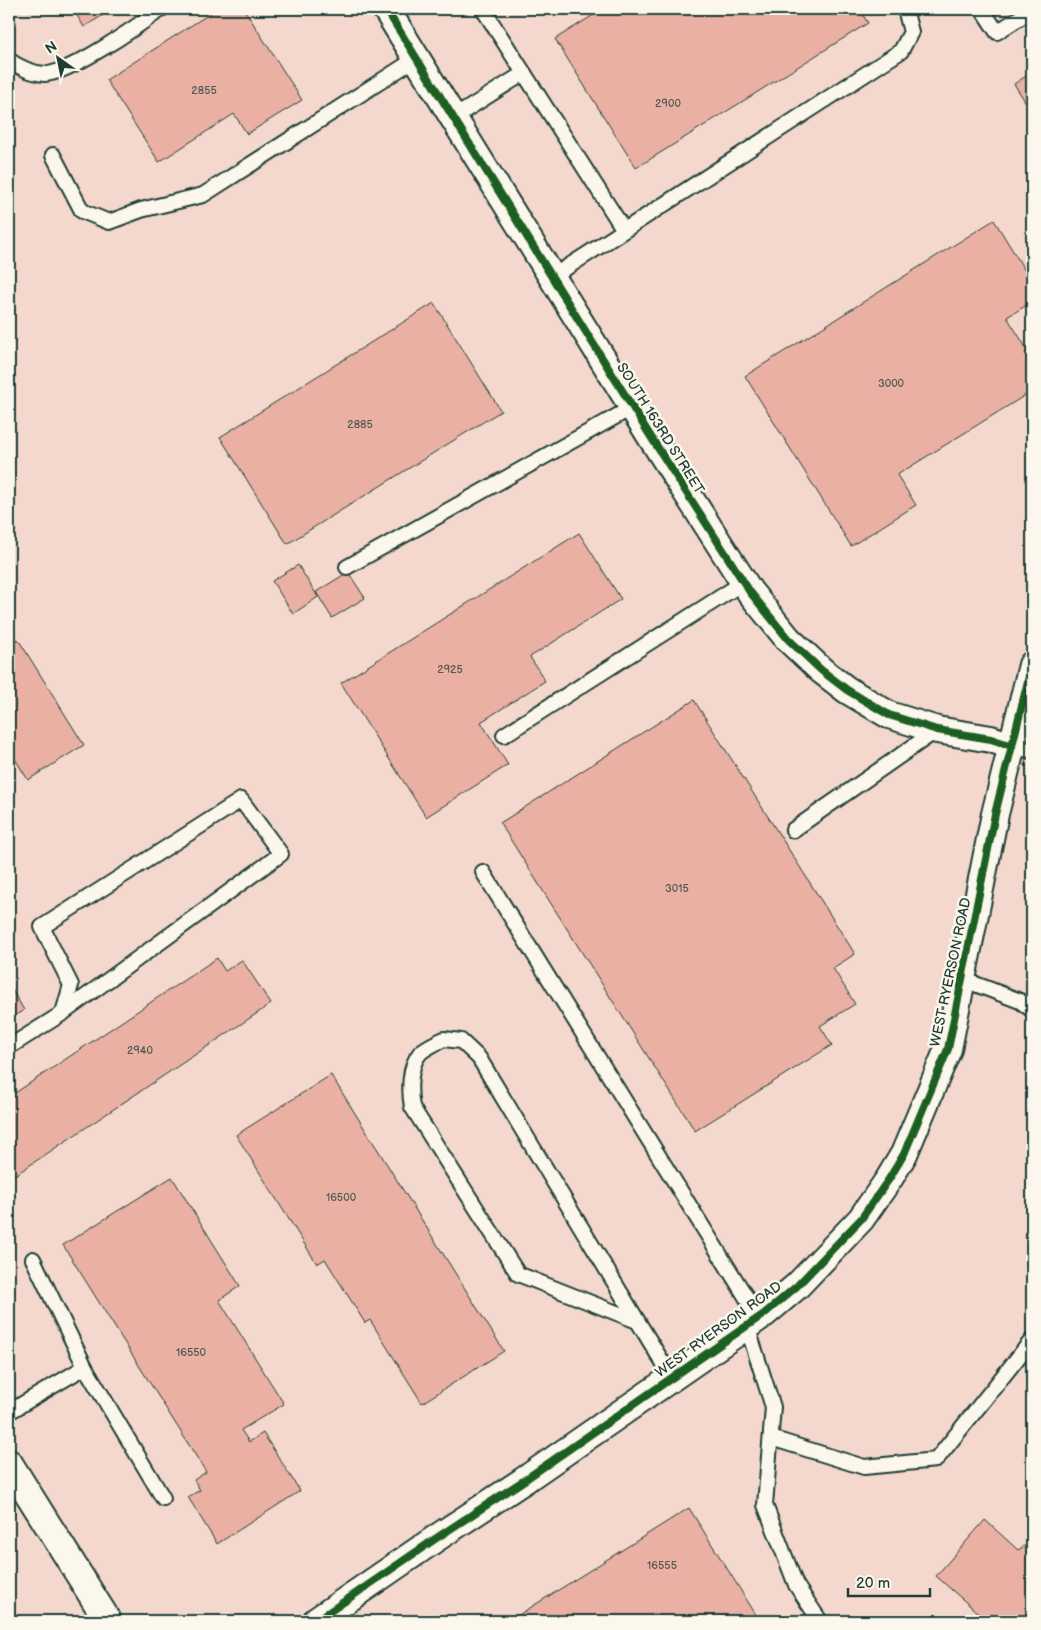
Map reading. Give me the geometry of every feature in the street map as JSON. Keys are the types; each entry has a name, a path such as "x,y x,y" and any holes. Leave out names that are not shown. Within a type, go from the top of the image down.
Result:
{"street":[{"name":"SOUTH 163RD STREET","path":"386,9 632,407 744,582 788,639 847,690 889,715 937,730 991,740 1022,749"},
{"name":"WEST RYERSON ROAD","path":"316,1621 531,1476 753,1322 797,1286 861,1219 904,1154 948,1050 995,814 1022,749 1031,675"},
{"path":"9,1463 108,1621"}],"lane":[{"path":"9,60 17,67 45,74 68,68 161,9"},
{"path":"483,9 624,230"},
{"path":"552,277 901,51 911,32 905,9"},
{"path":"982,9 997,32 1032,10"},
{"path":"53,155 82,211 109,222 141,210 203,194 417,58"},
{"path":"453,118 524,73"},
{"path":"347,567 632,407"},
{"path":"504,735 744,582"},
{"path":"793,830 937,730"},
{"path":"9,1047 63,1013 281,854 241,800 42,927 71,985 63,1013"},
{"path":"483,872 753,1322 773,1407 765,1504 796,1584 820,1621"},
{"path":"962,979 1020,1001 1032,1010"},
{"path":"637,1321 518,1274 412,1107 409,1091 412,1070 420,1053 444,1039 461,1041 479,1058 672,1378"},
{"path":"33,1259 85,1367 162,1498"},
{"path":"770,1438 864,1467 936,1460 1032,1340"},
{"path":"9,1412 85,1367"}],"shaded area":[{"path":"9,9 1032,9 1032,1621 9,1621"}],"building":[{"path":"73,9 113,9 84,27"},
{"path":"217,9 244,9 302,100 247,134 234,114 159,162 106,80"},
{"path":"603,9 859,9 868,23 636,168 555,39"},
{"path":"1032,72 1032,112 1014,84"},
{"path":"994,220 1032,282 1032,302 1007,317 1032,357 1032,391 897,475 916,505 851,546 745,376"},
{"path":"434,303 501,411 287,544 220,437"},
{"path":"579,533 621,599 530,657 545,681 481,722 508,765 426,817 341,683"},
{"path":"298,565 318,597 293,614 272,581"},
{"path":"348,572 365,598 332,618 316,592"},
{"path":"18,639 84,745 28,780 9,749 9,644"},
{"path":"694,700 855,954 833,968 855,1004 820,1026 832,1045 695,1131 500,823"},
{"path":"217,958 225,971 242,960 271,1004 9,1179 9,1097"},
{"path":"9,985 24,1010 9,1019"},
{"path":"331,1075 504,1351 422,1403 370,1320 365,1323 325,1259 317,1264 236,1135"},
{"path":"172,1177 240,1286 219,1300 284,1404 241,1430 249,1442 263,1433 300,1491 217,1544 188,1497 200,1490 194,1480 206,1472 63,1245"},
{"path":"689,1508 760,1621 509,1621"},
{"path":"985,1520 1018,1550 1032,1541 1032,1621 987,1621 936,1576"}],"cycle path":[{"path":"386,9 651,437 750,592 788,639 821,670 847,690 889,715 937,730 991,739 1012,746"},
{"path":"316,1621 523,1481 764,1314 797,1286 861,1219 904,1154 948,1049 995,814 1032,665"}]}
